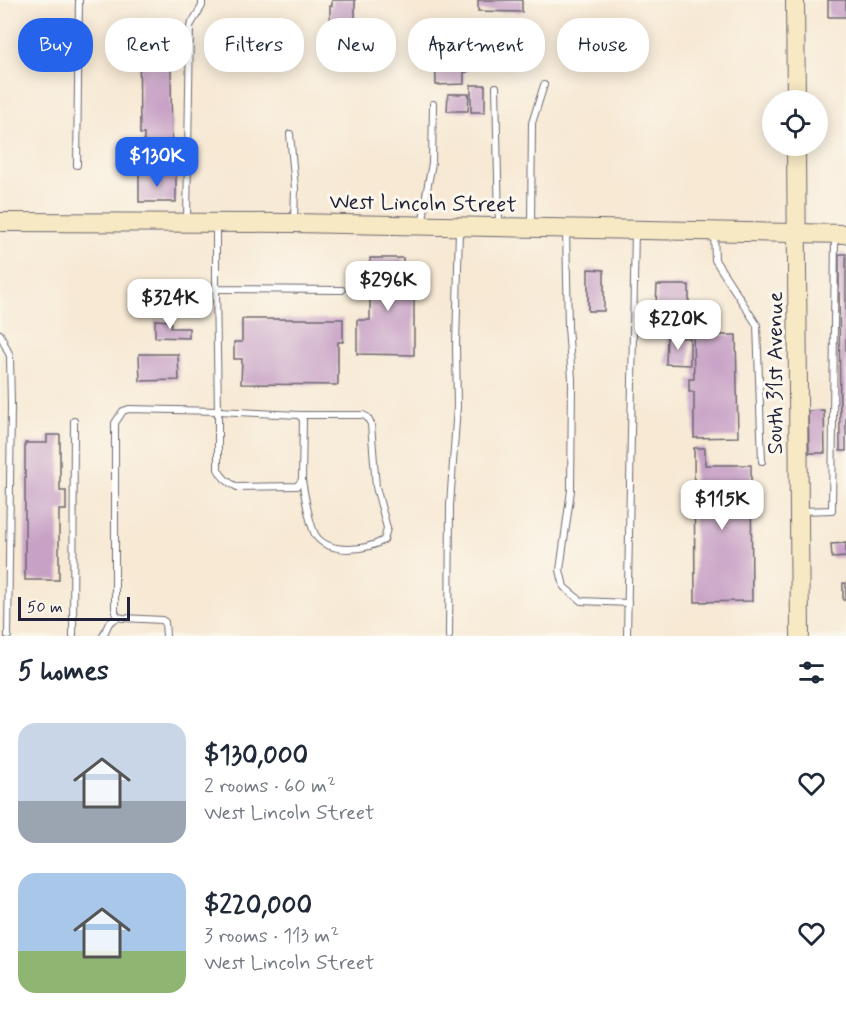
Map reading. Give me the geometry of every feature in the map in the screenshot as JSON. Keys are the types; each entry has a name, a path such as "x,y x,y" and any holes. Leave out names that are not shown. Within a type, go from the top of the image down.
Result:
{"street":[{"path":"795,0 796,90"},
{"name":"South 31st Avenue","path":"796,156 800,636"},
{"name":"West Lincoln Street","path":"0,222 294,224 841,234"}],"lane":[{"path":"77,165 79,0"},
{"path":"187,223 190,26 202,6 202,0"},
{"path":"531,228 532,123 544,85"},
{"path":"496,87 499,227"},
{"path":"423,226 432,163 433,104"},
{"path":"290,134 295,188 294,224"},
{"path":"216,224 218,469 228,483 237,487 297,486 302,480"},
{"path":"449,636 450,505 457,406 456,346 460,227"},
{"path":"566,229 568,327 572,379 571,490 560,570 564,587 581,601 628,603"},
{"path":"627,636 635,230"},
{"path":"714,232 715,260 757,325 762,461"},
{"path":"799,511 832,510 841,234"},
{"path":"216,289 342,290"},
{"path":"0,334 10,356 8,636"},
{"path":"118,617 115,612 115,423 123,411 129,409 363,415 367,417 371,424 376,487 387,528 384,540 363,548 334,546 323,542 315,535 302,480 303,420 299,415"},
{"path":"73,636 74,421"},
{"path":"103,636 109,623 118,617 162,620 165,622 166,636"}],"building":[{"path":"332,0 355,0 355,18 330,18 330,6 332,6"},
{"path":"478,0 522,0 522,12 478,11"},
{"path":"828,0 846,0 846,17 828,17"},
{"path":"139,72 171,72 172,171 144,171 144,134 140,134"},
{"path":"436,72 464,72 464,84 436,85"},
{"path":"471,85 485,85 485,112 471,112"},
{"path":"448,94 469,94 468,111 447,111"},
{"path":"139,173 176,174 176,202 139,202"},
{"path":"839,254 846,254 846,451 840,451"},
{"path":"370,258 403,258 403,287 414,287 414,355 357,354 357,320 370,320"},
{"path":"588,269 604,270 604,311 588,311"},
{"path":"657,285 689,285 689,305 656,305"},
{"path":"242,319 343,319 343,342 338,342 338,385 241,384 242,359 234,359 234,342 242,342"},
{"path":"155,320 171,321 171,328 189,328 189,338 155,337"},
{"path":"693,335 736,335 738,437 694,438 694,392 689,392 689,379 694,379"},
{"path":"667,337 690,338 690,365 666,364"},
{"path":"139,354 178,354 179,380 140,381"},
{"path":"824,410 825,453 809,453 808,411"},
{"path":"47,435 60,435 60,491 66,491 66,510 59,510 59,580 25,580 25,443 47,443"},
{"path":"694,448 705,448 705,465 751,465 752,601 695,602"},
{"path":"846,543 846,557 832,558 831,544"},
{"path":"843,583 846,583 846,600 843,600"}]}
